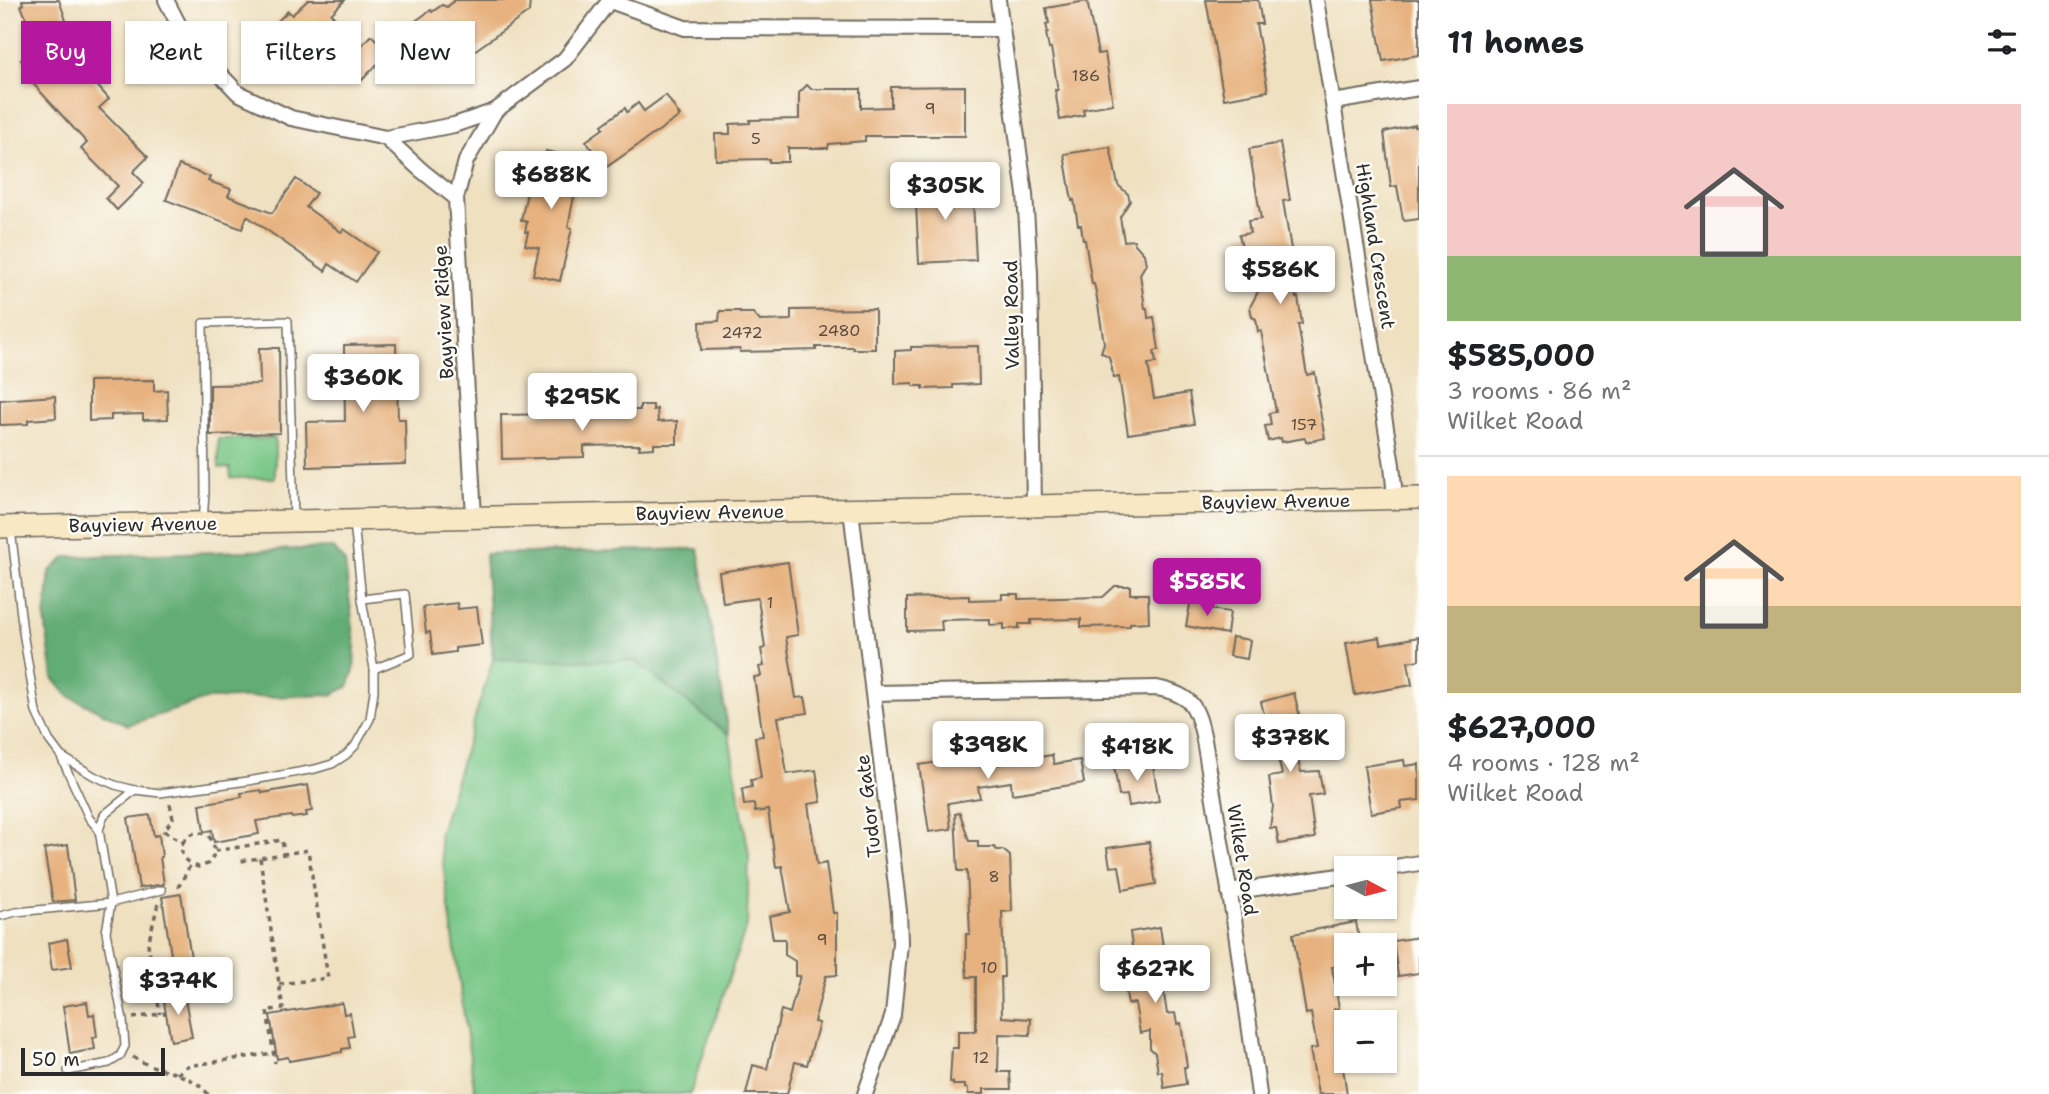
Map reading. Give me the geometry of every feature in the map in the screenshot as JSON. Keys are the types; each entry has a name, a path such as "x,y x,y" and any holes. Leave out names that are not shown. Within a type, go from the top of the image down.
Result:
{"main road":[{"name":"Bayview Avenue","path":"5,527 1419,498"}],"street":[{"path":"166,0 185,37 237,93 290,118 386,138 454,125 495,111 565,59 610,0 685,28 1001,29"},
{"name":"Valley Road","path":"998,0 1025,194 1030,273 1034,505"},
{"name":"Highland Crescent","path":"1316,0 1392,465 1395,498"},
{"path":"1333,102 1419,88"},
{"name":"Bayview Ridge","path":"474,517 456,198 466,161 495,111"},
{"path":"386,138 456,198"},
{"name":"Tudor Gate","path":"851,510 899,911 900,943 893,1015 865,1094"},
{"name":"Wilket Road","path":"874,693 1157,688 1177,692 1192,704 1200,719 1259,1094"},
{"path":"1397,867 1419,863"},
{"path":"1229,892 1334,876"}],"lane":[{"path":"203,522 204,323 288,321 295,520"},
{"path":"61,756 115,785 147,792 168,792 248,781 332,764 346,755 355,746 370,719 373,705 374,669 362,599 353,519"},
{"path":"5,527 36,712 49,740 61,756 89,818 99,830"},
{"path":"362,599 405,594 411,654 374,669"},
{"path":"68,1071 109,1063 120,1056 125,1046 123,1020 106,932 111,903 99,830 104,815 135,790"},
{"path":"0,916 16,912 111,903 159,891"}],"path":[{"path":"168,792 173,818 164,831 183,842"},
{"path":"192,833 207,834 215,851 208,864 198,867 185,860 181,849 183,842 192,833"},
{"path":"215,851 282,840 284,854"},
{"path":"241,861 309,850 328,978 279,985"},
{"path":"260,858 282,1009 267,1010 275,1063"},
{"path":"123,1020 163,1013 148,939 157,913 159,891 178,886 191,864"},
{"path":"125,1046 134,1058 202,1086 208,1094"},
{"path":"177,1074 187,1066 274,1053"}],"green space":[{"path":"275,438 275,478 231,478 230,468 219,468 218,439"},
{"path":"334,548 345,563 355,644 354,671 348,687 331,695 208,699 128,725 68,696 53,678 45,619 50,571 66,557"},
{"path":"698,549 749,855 747,924 690,1094 475,1094 439,835 493,659 485,554"},
{"path":"698,549 729,735 635,661 493,659 485,554"}],"building":[{"path":"22,0 59,0 66,21 27,21"},
{"path":"308,0 345,0 331,14 338,21 278,21 288,11 292,15"},
{"path":"455,0 530,0 529,12 475,50 475,21 415,21 442,5 447,7"},
{"path":"1206,0 1258,0 1262,24 1256,24 1268,91 1224,99"},
{"path":"1372,0 1419,0 1419,55 1383,61"},
{"path":"1087,1 1098,54 1105,53 1113,104 1083,109 1084,115 1060,120 1055,90 1058,90 1046,33 1046,24 1049,23 1046,8"},
{"path":"371,35 375,39 375,67 362,80 361,44"},
{"path":"33,84 96,84 109,99 99,108 148,157 133,172 144,183 117,210 106,198 118,186 81,149 87,143"},
{"path":"807,85 811,89 861,89 861,108 891,107 891,87 965,86 965,136 865,136 865,141 829,144 828,148 788,148 788,162 769,162 769,159 716,160 715,134 730,134 730,124 750,123 750,120 799,119 799,93"},
{"path":"666,95 680,116 605,168 586,141 625,108 627,112 638,103 644,111"},
{"path":"1419,126 1419,219 1405,221 1397,186 1391,187 1384,132"},
{"path":"1280,143 1290,200 1283,201 1292,255 1279,257 1285,286 1294,284 1296,298 1298,297 1302,324 1298,325 1307,375 1315,373 1325,438 1306,442 1305,438 1282,442 1281,438 1268,441 1265,426 1271,425 1269,413 1276,412 1261,331 1258,332 1250,307 1259,290 1254,261 1246,263 1239,235 1250,233 1248,221 1261,219 1249,149"},
{"path":"1110,147 1118,185 1128,194 1130,201 1120,217 1124,241 1134,240 1144,254 1146,264 1140,274 1145,308 1148,318 1154,317 1159,350 1154,351 1156,363 1148,364 1154,399 1189,393 1194,424 1128,434 1119,377 1114,378 1109,357 1101,352 1104,343 1096,292 1092,284 1085,240 1081,225 1078,225 1074,200 1072,201 1064,154"},
{"path":"546,151 582,159 568,227 572,228 560,281 533,275 539,248 525,245 527,222 521,220 534,161 540,162"},
{"path":"179,165 210,177 208,181 231,189 228,196 272,213 296,179 316,193 306,207 341,232 344,229 377,252 356,282 329,264 325,271 247,216 242,229 166,200"},
{"path":"972,182 976,260 919,263 915,185"},
{"path":"875,309 875,349 816,347 816,350 740,352 740,349 701,350 700,322 719,321 720,311 753,313 760,321 791,320 791,310"},
{"path":"396,344 398,419 405,419 406,464 307,467 306,422 345,421 344,345"},
{"path":"978,346 979,384 923,389 923,386 913,386 913,383 895,384 895,351 911,350 911,347"},
{"path":"259,348 279,348 280,433 210,435 210,385 260,384"},
{"path":"154,380 154,391 167,390 168,419 143,420 143,414 111,415 111,420 89,421 89,381"},
{"path":"55,396 56,418 28,420 28,424 0,425 0,400"},
{"path":"640,405 653,405 653,410 657,409 658,422 677,421 677,444 654,444 654,448 639,449 640,445 584,446 584,457 502,459 501,415 618,413 618,410 640,410"},
{"path":"788,562 798,635 786,637 796,698 805,697 808,713 778,717 787,774 816,770 821,802 808,804 817,865 826,863 833,913 837,913 837,975 826,976 814,1022 819,1023 807,1065 795,1062 787,1094 746,1094 753,1065 767,1069 781,1010 790,1013 800,976 795,976 795,961 785,955 785,939 773,939 769,916 790,912 782,866 776,867 768,810 755,812 754,804 744,805 742,789 752,787 751,780 761,778 755,737 763,736 754,677 761,676 759,667 764,666 761,649 765,648 758,598 723,603 719,572"},
{"path":"1115,586 1130,586 1130,594 1148,594 1149,622 1130,623 1130,626 1081,627 1081,619 1031,620 1031,624 1019,624 1019,628 1004,629 1004,624 990,625 990,619 941,620 942,630 907,631 907,598 969,596 969,600 1002,599 1002,594 1018,594 1018,599 1103,597"},
{"path":"1191,599 1210,602 1209,609 1230,612 1227,634 1186,626"},
{"path":"457,603 458,609 477,607 482,645 455,648 455,652 433,655 430,632 426,633 423,607"},
{"path":"1232,637 1250,640 1247,659 1229,656"},
{"path":"1380,637 1381,644 1419,637 1419,660 1408,662 1412,685 1355,695 1346,643"},
{"path":"1294,693 1304,733 1292,736 1301,772 1319,771 1323,794 1309,796 1315,838 1279,844 1276,828 1270,828 1273,806 1269,777 1282,775 1261,702"},
{"path":"991,754 993,765 1052,755 1054,764 1080,760 1084,783 1012,794 1011,782 978,787 980,798 948,803 951,829 929,832 919,765"},
{"path":"1152,760 1159,801 1129,806 1127,795 1119,796 1114,766"},
{"path":"1404,760 1405,766 1419,764 1419,800 1401,802 1402,808 1371,813 1364,766"},
{"path":"308,785 312,811 306,812 307,816 256,821 259,834 214,842 212,830 204,832 200,804 242,797 241,793 261,790 262,793"},
{"path":"960,813 969,841 978,841 978,847 1003,850 1010,856 1012,911 1002,912 1002,1017 1031,1019 1030,1035 999,1034 998,1072 1010,1072 1011,1089 984,1089 984,1094 968,1094 965,1085 953,1085 953,1082 950,1082 952,1048 958,1048 958,1031 976,1031 976,977 967,977 966,966 966,934 970,934 967,871 958,871 955,814"},
{"path":"150,815 154,836 159,835 164,884 139,888 128,818"},
{"path":"1149,842 1156,884 1123,890 1119,866 1110,867 1107,848"},
{"path":"68,845 75,900 53,902 44,849"},
{"path":"181,894 191,958 172,961 162,897"},
{"path":"1356,922 1358,933 1334,933 1332,967 1334,996 1337,996 1339,1008 1334,1009 1334,1073 1344,1073 1347,1094 1318,1094 1310,1049 1317,1048 1311,1013 1306,1014 1293,934"},
{"path":"1160,927 1167,973 1161,974 1167,1014 1175,1013 1177,1024 1181,1023 1187,1067 1184,1067 1186,1084 1164,1088 1162,1071 1158,1072 1155,1053 1150,1048 1150,1031 1140,1033 1135,1003 1128,1004 1121,963 1134,961 1130,932"},
{"path":"1419,937 1419,973 1398,976 1397,940"},
{"path":"67,939 72,967 52,970 48,943"},
{"path":"184,993 192,1037 171,1041 163,997"},
{"path":"87,1002 89,1015 94,1014 97,1037 93,1038 95,1049 70,1054 63,1006"},
{"path":"342,1003 344,1014 350,1013 354,1036 348,1037 350,1048 342,1049 342,1052 289,1061 288,1057 277,1059 270,1015"}]}
